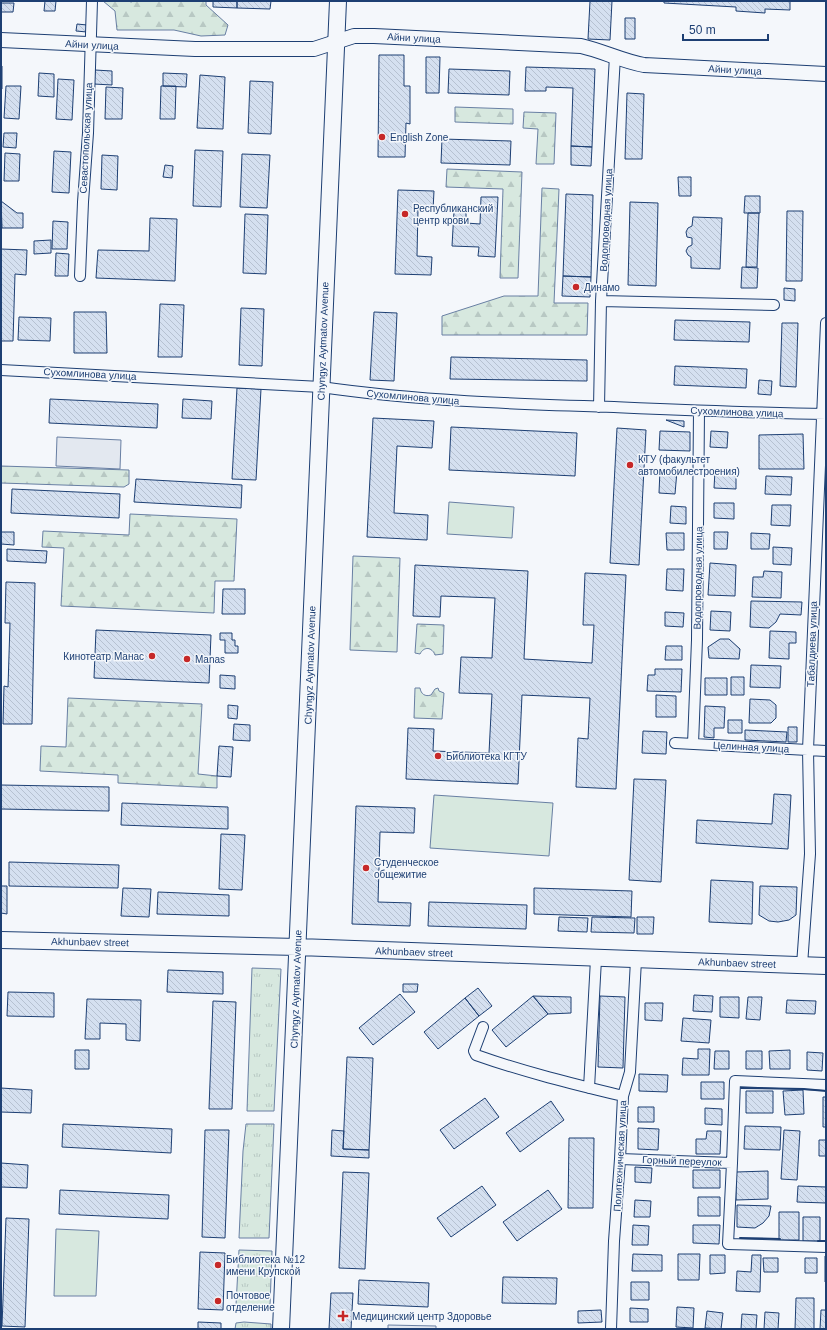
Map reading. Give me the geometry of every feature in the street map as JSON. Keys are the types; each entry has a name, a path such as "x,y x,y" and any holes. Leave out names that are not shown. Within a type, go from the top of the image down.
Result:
{"main road":[{"name":"Chyngyz Aytmatov Avenue","path":"282,1329 338,1"},
{"name":"Akhunbaev street","path":"1,940 298,947 826,966"}],"street":[{"name":"Севастопольская улица","path":"80,276 88,133 92,1"},
{"name":"Айни улица","path":"1,40 195,49 306,50 314,49 354,36 504,42 581,46 644,65 826,74"},
{"name":"Водопроводная улица","path":"599,407 602,301 615,56"},
{"path":"602,301 774,305"},
{"name":"Табалдиева улица","path":"802,966 810,854 808,750 821,528 826,323"},
{"name":"Сухомлинова улица","path":"1,370 321,387 357,392 449,400 699,411 824,414"},
{"name":"Водопроводная улица","path":"693,744 697,640 699,411"},
{"name":"Целинная улица","path":"675,744 826,751"},
{"path":"589,1088 596,958"},
{"name":"Политехническая улица","path":"611,1329 614,1241 623,1096 630,1072 636,960"},
{"path":"483,1027 474,1051 476,1055 538,1075 623,1096"},
{"path":"732,1163 735,1082 826,1085"},
{"name":"Горный переулок","path":"620,1159 732,1163 728,1244 826,1247"}],"green space":[{"path":"103,1 206,1 206,5 228,25 225,35 201,36 174,30 117,30 115,11"},
{"path":"455,107 513,109 513,124 455,122"},
{"path":"524,112 556,113 554,164 536,164 538,129 523,128"},
{"path":"447,169 522,172 518,278 500,278 503,189 446,187"},
{"path":"542,188 559,189 554,303 588,303 587,335 442,335 442,316 504,296 538,296"},
{"path":"1,466 129,470 129,484 124,487 1,483"},
{"path":"449,502 514,507 512,538 447,534"},
{"path":"130,514 237,519 234,581 215,581 214,613 61,606 64,548 42,547 43,531 129,535"},
{"path":"353,556 400,558 397,652 350,650"},
{"path":"417,624 444,625 443,654 435,655 432,650 428,648 420,654 415,653"},
{"path":"415,688 420,688 422,693 427,696 431,695 435,689 438,688 439,691 444,693 442,719 414,718"},
{"path":"68,698 202,704 198,774 217,776 217,788 118,783 118,775 40,771 41,746 66,747"},
{"path":"434,795 553,803 549,856 430,848"},
{"path":"252,968 281,969 274,1111 247,1111"},
{"path":"246,1124 274,1124 269,1238 239,1238 243,1151"},
{"path":"56,1229 99,1231 96,1296 54,1296"},
{"path":"239,1250 272,1251 270,1306 236,1305"},
{"path":"244,1322 271,1324 271,1329 235,1329 236,1323"}],"shaded area":[{"path":"57,437 121,440 120,469 56,466"},
{"path":"388,1325 436,1326 436,1329 388,1329"}],"building":[{"path":"45,1 56,1 55,11 44,11"},
{"path":"213,1 237,1 237,8 213,7"},
{"path":"237,1 271,1 270,9 237,8"},
{"path":"590,1 612,1 610,40 588,39"},
{"path":"664,1 790,1 790,10 765,9 765,13 736,11 736,7 664,3"},
{"path":"1,3 14,3 13,12 1,12"},
{"path":"625,18 635,18 635,39 625,39"},
{"path":"77,24 87,25 87,32 76,31"},
{"path":"379,55 404,55 404,86 410,86 410,124 406,123 405,157 378,157"},
{"path":"426,57 440,57 439,93 426,93"},
{"path":"2,66 2,89 1,89"},
{"path":"526,67 595,69 592,147 571,146 573,88 546,87 546,91 525,91"},
{"path":"449,69 510,71 509,95 448,93"},
{"path":"95,70 112,71 112,85 94,84"},
{"path":"39,73 54,74 54,97 38,96"},
{"path":"163,73 187,74 186,87 163,86"},
{"path":"200,75 225,77 223,129 197,128"},
{"path":"58,79 74,80 72,120 56,119"},
{"path":"250,81 273,82 271,134 248,133"},
{"path":"6,86 21,86 19,119 4,118"},
{"path":"161,86 176,86 175,119 160,119"},
{"path":"106,87 123,88 122,119 105,119"},
{"path":"627,93 644,94 642,159 625,159"},
{"path":"4,133 17,133 16,148 3,147"},
{"path":"442,139 511,141 510,165 441,163"},
{"path":"571,146 592,147 591,166 571,165"},
{"path":"195,150 223,151 221,207 193,206"},
{"path":"54,151 71,152 69,193 52,192"},
{"path":"5,153 20,154 19,181 4,181"},
{"path":"242,154 270,155 267,208 240,207"},
{"path":"102,155 118,156 117,190 101,189"},
{"path":"165,165 173,166 172,178 163,177"},
{"path":"678,177 691,177 691,196 679,196"},
{"name":"Республиканский центр крови","path":"398,190 434,191 433,210 418,209 417,256 432,257 431,275 395,274"},
{"path":"566,194 593,195 591,277 563,276"},
{"path":"745,196 760,196 760,213 744,213"},
{"path":"481,197 498,197 495,257 478,256 479,247 452,246 454,211 466,212 466,223 480,224"},
{"path":"1,201 17,213 23,213 23,228 2,228"},
{"path":"630,202 658,203 656,286 628,285"},
{"path":"787,211 803,211 802,281 786,281"},
{"path":"748,213 759,213 757,267 746,267"},
{"path":"245,214 268,215 266,274 243,273"},
{"path":"693,217 722,218 720,269 691,268 691,257 686,251 688,247 692,245 692,238 687,237 686,232 688,228 692,226"},
{"path":"150,218 177,219 175,281 96,278 98,250 149,251"},
{"path":"53,221 68,222 67,249 52,249"},
{"path":"51,240 51,253 34,254 34,241"},
{"path":"1,249 27,250 26,275 15,274 13,341 1,341"},
{"path":"56,253 69,254 68,276 55,276"},
{"path":"742,267 758,268 757,288 741,288"},
{"name":"Динамо","path":"563,276 591,277 590,297 562,296"},
{"path":"784,288 795,289 795,301 784,300"},
{"path":"160,304 184,305 182,357 158,357"},
{"path":"241,308 264,309 262,366 239,365"},
{"path":"74,312 106,312 107,353 74,353"},
{"path":"374,312 397,313 394,381 370,380"},
{"path":"19,317 51,318 50,341 18,340"},
{"path":"675,320 750,322 749,342 674,340"},
{"path":"782,323 798,323 796,387 780,386"},
{"path":"451,357 587,360 587,381 450,379"},
{"path":"675,366 747,369 746,388 674,385"},
{"path":"759,380 772,381 771,395 758,394"},
{"path":"237,388 261,389 256,480 232,479"},
{"path":"50,399 158,404 157,428 49,423"},
{"path":"183,399 212,401 211,419 182,418"},
{"path":"373,418 434,421 432,448 397,446 394,513 428,515 427,540 367,537"},
{"path":"666,420 684,421 684,427"},
{"path":"451,427 577,433 575,476 449,470"},
{"name":"КТУ (факультет автомобилестроения)","path":"617,428 646,430 639,565 610,563"},
{"path":"660,431 690,432 690,451 659,450"},
{"path":"711,431 728,432 727,448 710,447"},
{"path":"803,434 804,469 759,469 759,435"},
{"path":"660,470 677,471 675,494 659,493"},
{"path":"715,471 736,472 736,489 714,488"},
{"path":"766,476 792,477 791,495 765,494"},
{"path":"136,479 242,485 241,508 134,502"},
{"path":"12,489 120,494 119,518 11,513"},
{"path":"714,503 734,503 734,519 714,518"},
{"path":"772,505 791,505 790,526 771,525"},
{"path":"671,506 686,507 686,524 670,523"},
{"path":"1,532 14,532 14,545 1,544"},
{"path":"714,532 728,532 727,549 714,549"},
{"path":"666,533 684,533 684,550 667,550"},
{"path":"751,533 770,534 769,549 751,549"},
{"path":"773,547 792,548 791,565 773,564"},
{"path":"7,549 47,551 46,563 7,561"},
{"path":"710,563 736,565 735,596 708,595"},
{"path":"415,565 528,571 524,659 592,663 594,625 583,625 585,573 626,575 616,789 576,787 578,738 588,739 590,698 522,695 518,784 406,779 408,728 434,729 433,751 489,753 492,694 459,693 461,657 492,658 495,598 441,596 440,617 413,616"},
{"path":"667,569 684,569 683,591 666,590"},
{"path":"764,571 782,572 781,598 752,597 753,577 763,577"},
{"path":"6,582 35,583 32,724 3,724 4,686 8,687 10,623 5,623"},
{"path":"223,589 245,589 245,614 222,614"},
{"path":"751,601 802,602 801,615 780,614 776,622 769,628 750,627"},
{"path":"711,611 731,612 730,631 710,630"},
{"path":"665,612 684,613 683,627 665,626"},
{"name":"Кинотеатр Манас","path":"96,630 211,635 209,683 94,678"},
{"path":"770,631 796,632 796,643 789,643 789,659 769,658"},
{"path":"220,633 232,633 232,640 235,640 235,646 238,646 238,653 225,653 225,640 220,640"},
{"path":"720,639 729,639 740,649 739,659 709,658 708,647"},
{"path":"666,646 682,646 682,660 665,660"},
{"path":"751,665 781,666 780,688 750,687"},
{"path":"655,669 682,669 681,692 647,691 648,675 655,675"},
{"path":"220,675 235,676 235,689 220,688"},
{"path":"731,677 744,677 744,695 731,695"},
{"path":"705,678 727,678 727,695 705,695"},
{"path":"656,695 676,696 676,717 656,717"},
{"path":"750,699 770,700 776,705 776,718 771,723 749,723"},
{"path":"228,705 238,706 237,719 228,718"},
{"path":"705,706 725,707 724,728 714,728 714,738 704,737"},
{"path":"728,720 742,720 742,733 728,733"},
{"path":"234,724 250,725 250,741 233,740"},
{"path":"788,727 797,727 797,742 788,742"},
{"path":"745,730 787,732 786,742 745,740"},
{"path":"643,731 667,732 666,754 642,753"},
{"path":"219,746 233,747 231,777 217,776"},
{"path":"634,779 666,780 661,882 629,880"},
{"path":"1,785 109,787 109,811 1,809"},
{"path":"774,794 791,795 788,849 696,843 697,820 772,824"},
{"path":"122,803 228,807 228,829 121,825"},
{"name":"Студенческое общежитие","path":"356,806 415,808 414,833 380,832 378,902 411,903 410,926 352,924"},
{"path":"221,834 245,835 242,890 219,889"},
{"path":"9,862 119,865 118,888 9,886"},
{"path":"711,880 753,882 752,924 709,922"},
{"path":"1,886 7,886 7,914 1,913"},
{"path":"760,886 797,887 796,915 789,920 778,922 769,921 759,915"},
{"path":"123,888 151,889 149,917 121,916"},
{"path":"534,888 632,891 631,917 534,914"},
{"path":"158,892 229,895 229,916 157,914"},
{"path":"429,902 527,905 526,929 428,926"},
{"path":"559,917 588,918 587,932 558,931"},
{"path":"592,917 635,918 634,933 591,932"},
{"path":"637,917 654,917 653,934 637,934"},
{"path":"168,970 223,972 223,994 167,992"},
{"path":"403,984 418,984 417,992 403,992"},
{"path":"478,988 492,1006 479,1016 465,998"},
{"path":"8,992 54,993 54,1017 7,1016"},
{"path":"400,994 415,1012 373,1045 359,1028"},
{"path":"694,995 713,996 712,1012 693,1011"},
{"path":"533,996 548,1014 506,1047 492,1030"},
{"path":"533,996 571,997 571,1013 548,1014"},
{"path":"600,996 625,997 623,1068 598,1067"},
{"path":"720,997 739,997 739,1018 720,1017"},
{"path":"748,997 762,997 760,1020 746,1019"},
{"path":"465,998 479,1016 438,1049 424,1032"},
{"path":"87,999 141,1000 140,1041 126,1040 126,1024 100,1023 100,1039 85,1039"},
{"path":"787,1000 816,1001 815,1014 786,1013"},
{"path":"213,1001 236,1002 232,1109 209,1109"},
{"path":"645,1003 663,1003 662,1021 645,1020"},
{"path":"683,1018 711,1020 709,1043 681,1041"},
{"path":"698,1049 710,1049 709,1075 682,1075 683,1058 698,1059"},
{"path":"75,1050 89,1050 89,1069 75,1069"},
{"path":"790,1050 790,1069 770,1069 769,1051"},
{"path":"715,1051 729,1051 729,1069 714,1069"},
{"path":"746,1051 762,1051 762,1069 746,1069"},
{"path":"807,1052 823,1053 822,1071 807,1070"},
{"path":"347,1057 373,1058 369,1150 343,1149"},
{"path":"639,1074 668,1075 667,1092 639,1091"},
{"path":"701,1082 724,1082 724,1099 701,1099"},
{"path":"1,1088 32,1090 31,1113 1,1112"},
{"path":"803,1090 804,1114 785,1115 783,1091"},
{"path":"746,1091 773,1091 773,1113 746,1113"},
{"path":"823,1097 826,1097 826,1127 823,1127"},
{"path":"485,1098 499,1117 454,1149 440,1130"},
{"path":"551,1101 564,1120 520,1152 506,1133"},
{"path":"638,1107 654,1107 654,1122 638,1122"},
{"path":"705,1108 722,1109 722,1125 705,1124"},
{"path":"63,1124 172,1129 171,1153 62,1147"},
{"path":"745,1126 781,1127 780,1150 744,1149"},
{"path":"638,1128 659,1129 658,1150 638,1149"},
{"path":"205,1130 229,1130 225,1238 202,1237"},
{"path":"332,1130 344,1131 343,1149 369,1150 369,1158 331,1156"},
{"path":"784,1130 800,1131 797,1180 781,1179"},
{"path":"707,1131 721,1131 720,1154 696,1154 696,1139 706,1139"},
{"path":"569,1138 594,1138 593,1208 568,1208"},
{"path":"819,1140 826,1140 826,1156 819,1156"},
{"path":"1,1163 28,1165 27,1188 1,1187"},
{"path":"635,1167 652,1168 651,1183 635,1182"},
{"path":"693,1170 720,1170 720,1188 693,1188"},
{"path":"768,1171 768,1199 736,1200 736,1172"},
{"path":"343,1172 369,1173 365,1269 339,1268"},
{"path":"482,1186 496,1205 451,1237 437,1218"},
{"path":"798,1186 826,1187 826,1203 797,1202"},
{"path":"60,1190 169,1195 168,1219 59,1214"},
{"path":"548,1190 562,1209 517,1241 503,1222"},
{"path":"698,1197 720,1197 720,1216 698,1216"},
{"path":"635,1200 651,1201 650,1217 634,1217"},
{"path":"737,1205 771,1206 769,1216 763,1223 755,1228 737,1227"},
{"path":"779,1212 799,1212 799,1240 779,1240"},
{"path":"803,1217 820,1217 820,1241 803,1241"},
{"path":"6,1218 29,1219 25,1327 2,1326"},
{"path":"633,1225 649,1226 648,1245 632,1245"},
{"path":"693,1225 720,1225 719,1244 693,1243"},
{"path":"200,1252 225,1253 223,1310 198,1309"},
{"path":"633,1254 662,1255 662,1271 632,1271"},
{"path":"678,1254 700,1254 699,1280 678,1280"},
{"path":"710,1255 725,1255 725,1273 710,1274"},
{"path":"752,1255 761,1255 760,1292 736,1291 737,1271 751,1272"},
{"path":"826,1256 826,1282 825,1282"},
{"path":"763,1258 778,1258 778,1272 764,1272"},
{"path":"805,1258 817,1258 817,1273 805,1273"},
{"path":"503,1277 557,1278 556,1304 502,1303"},
{"path":"359,1280 429,1283 428,1307 358,1304"},
{"path":"631,1282 649,1282 649,1300 631,1300"},
{"path":"331,1293 353,1293 351,1329 329,1329"},
{"path":"796,1298 814,1298 814,1329 795,1329"},
{"path":"677,1307 694,1308 693,1328 676,1327"},
{"path":"630,1308 648,1309 648,1322 630,1322"},
{"path":"601,1310 602,1322 578,1323 578,1311"},
{"path":"821,1310 826,1310 826,1329 820,1329"},
{"path":"707,1311 723,1313 721,1329 705,1328"},
{"path":"765,1312 779,1313 778,1329 764,1329"},
{"path":"742,1314 757,1315 756,1329 741,1329"},
{"path":"198,1322 221,1323 221,1329 198,1329"}],"wall":[{"path":"741,1088 804,1089 826,1091"},
{"path":"740,1238 780,1239"},
{"path":"818,1241 826,1241"}],"place":[{"name":"English Zone","path":"382,137"},
{"name":"Республиканский центр крови","path":"405,214"},
{"name":"Динамо","path":"576,287"},
{"name":"КТУ (факультет автомобилестроения)","path":"630,465"},
{"name":"Кинотеатр Манас","path":"152,656"},
{"name":"Manas","path":"187,659"},
{"name":"Библиотека КГТУ","path":"438,756"},
{"name":"Студенческое общежитие","path":"366,868"},
{"name":"Библиотека №12 имени Крупской","path":"218,1265"},
{"name":"Почтовое отделение","path":"218,1301"},
{"name":"Медицинский центр Здоровье","path":"343,1316"}]}
